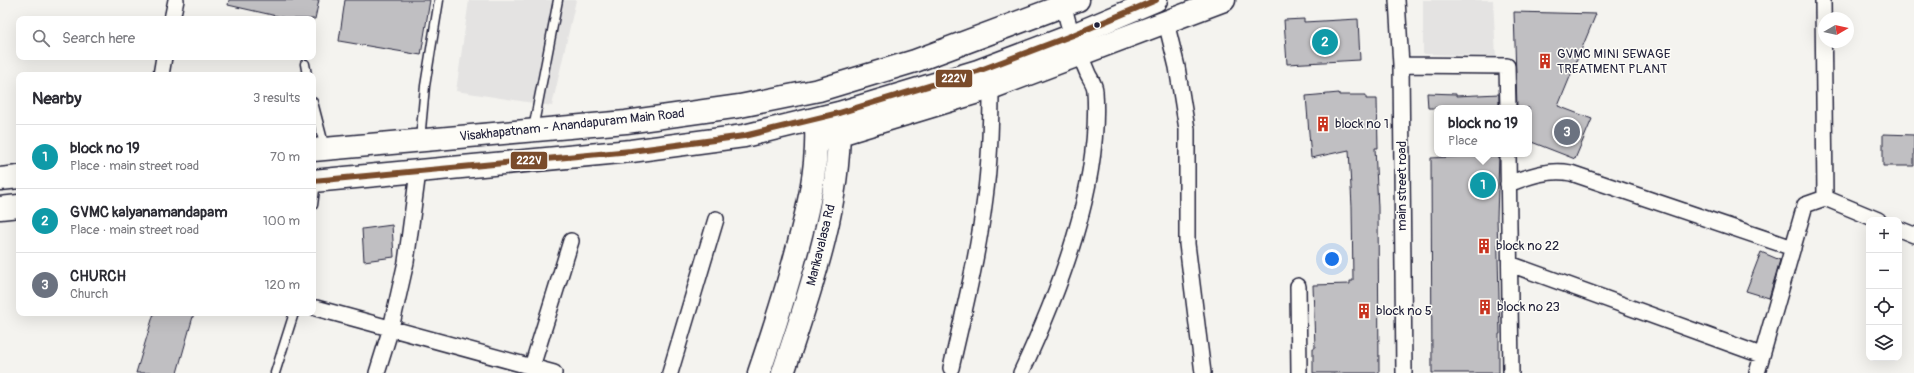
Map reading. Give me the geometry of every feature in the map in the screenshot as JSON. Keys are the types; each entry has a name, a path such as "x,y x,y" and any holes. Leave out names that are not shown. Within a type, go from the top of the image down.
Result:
{"main road":[{"path":"817,141 991,88 1077,45 1156,0"},
{"path":"316,181 631,151 744,136 839,113 978,71 1166,22 1224,0"},
{"name":"Visakhapatnam - Anandapuram Main Road","path":"319,150 533,132 641,120 740,106 819,90 915,61 1069,2"},
{"name":"Marikavalasa Rd","path":"783,373 817,269 827,228 839,135 839,113"},
{"name":"Marikavalasa Rd","path":"759,373 782,305 806,217 817,141 816,118"},
{"path":"0,179 16,177"},
{"path":"0,208 16,206"}],"street":[{"path":"173,16 176,0"},
{"name":"main street road","path":"1397,0 1401,65 1404,373"},
{"path":"1823,0 1825,198"},
{"path":"1021,373 1044,323 1073,238 1085,195 1094,137 1095,90 1077,45 1069,2"},
{"path":"1166,22 1177,67 1187,129 1187,244 1203,373"},
{"path":"162,72 164,60"},
{"path":"1401,65 1507,66 1508,105"},
{"path":"951,368 969,290 985,198 991,132 991,88"},
{"path":"1508,157 1511,373"},
{"path":"1508,184 1547,172 1558,171 1571,173 1793,248"},
{"path":"377,373 391,328 406,262 418,172"},
{"path":"1757,373 1805,205 1825,198 1871,217"},
{"path":"670,373 716,219"},
{"path":"1902,230 1914,235"},
{"path":"531,370 571,240"},
{"path":"1510,264 1761,355"},
{"path":"1298,286 1299,373"},
{"path":"316,308 391,328 531,370 554,373"}],"lane":[{"path":"420,141 425,86 439,0"},
{"path":"533,132 558,0"},
{"path":"305,64 306,72"},
{"path":"316,126 319,150"},
{"path":"275,373 293,316"}],"shaded area":[{"path":"469,0 576,0 552,106 456,91"},
{"path":"1423,0 1493,0 1496,56 1423,54"}],"building":[{"path":"229,0 319,0 316,16 277,16 228,5"},
{"path":"345,0 430,0 421,55 339,41"},
{"name":"GVMC MINI SEWAGE TREATMENT PLANT","path":"1514,12 1596,14 1558,106 1592,119 1575,159 1532,142 1532,105 1517,105"},
{"path":"1304,19 1304,22 1358,19 1360,60 1287,64 1284,20"},
{"path":"1339,93 1339,95 1366,95 1366,99 1377,99 1378,148 1375,148 1378,207 1379,373 1313,373 1313,348 1315,348 1313,285 1350,284 1350,281 1353,281 1352,207 1349,150 1311,158 1306,96"},
{"path":"1427,93 1456,94 1456,96 1499,94 1499,105 1434,105 1434,108 1428,108"},
{"path":"1883,134 1914,135 1914,166 1883,166"},
{"path":"1499,157 1497,218 1500,334 1499,373 1432,373 1431,158"},
{"path":"392,225 394,257 364,261 362,229"},
{"path":"1761,252 1780,260 1769,298 1746,291"},
{"path":"153,316 193,316 177,373 136,373"}],"transit line":[{"name":"222V","path":"316,181 631,151 744,136 839,113 978,71 1073,35 1156,0"}],"place":[{"name":"GVMC kalyanamandapam","path":"1325,42"},
{"name":"GVMC MINI SEWAGE TREATMENT PLANT","path":"1545,61"},
{"name":"block no 1","path":"1323,124"},
{"name":"CHURCH","path":"1567,132"},
{"name":"block no 19","path":"1483,185"},
{"name":"block no 22","path":"1484,246"},
{"name":"block no 23","path":"1485,307"},
{"name":"block no 5","path":"1364,311"}]}
